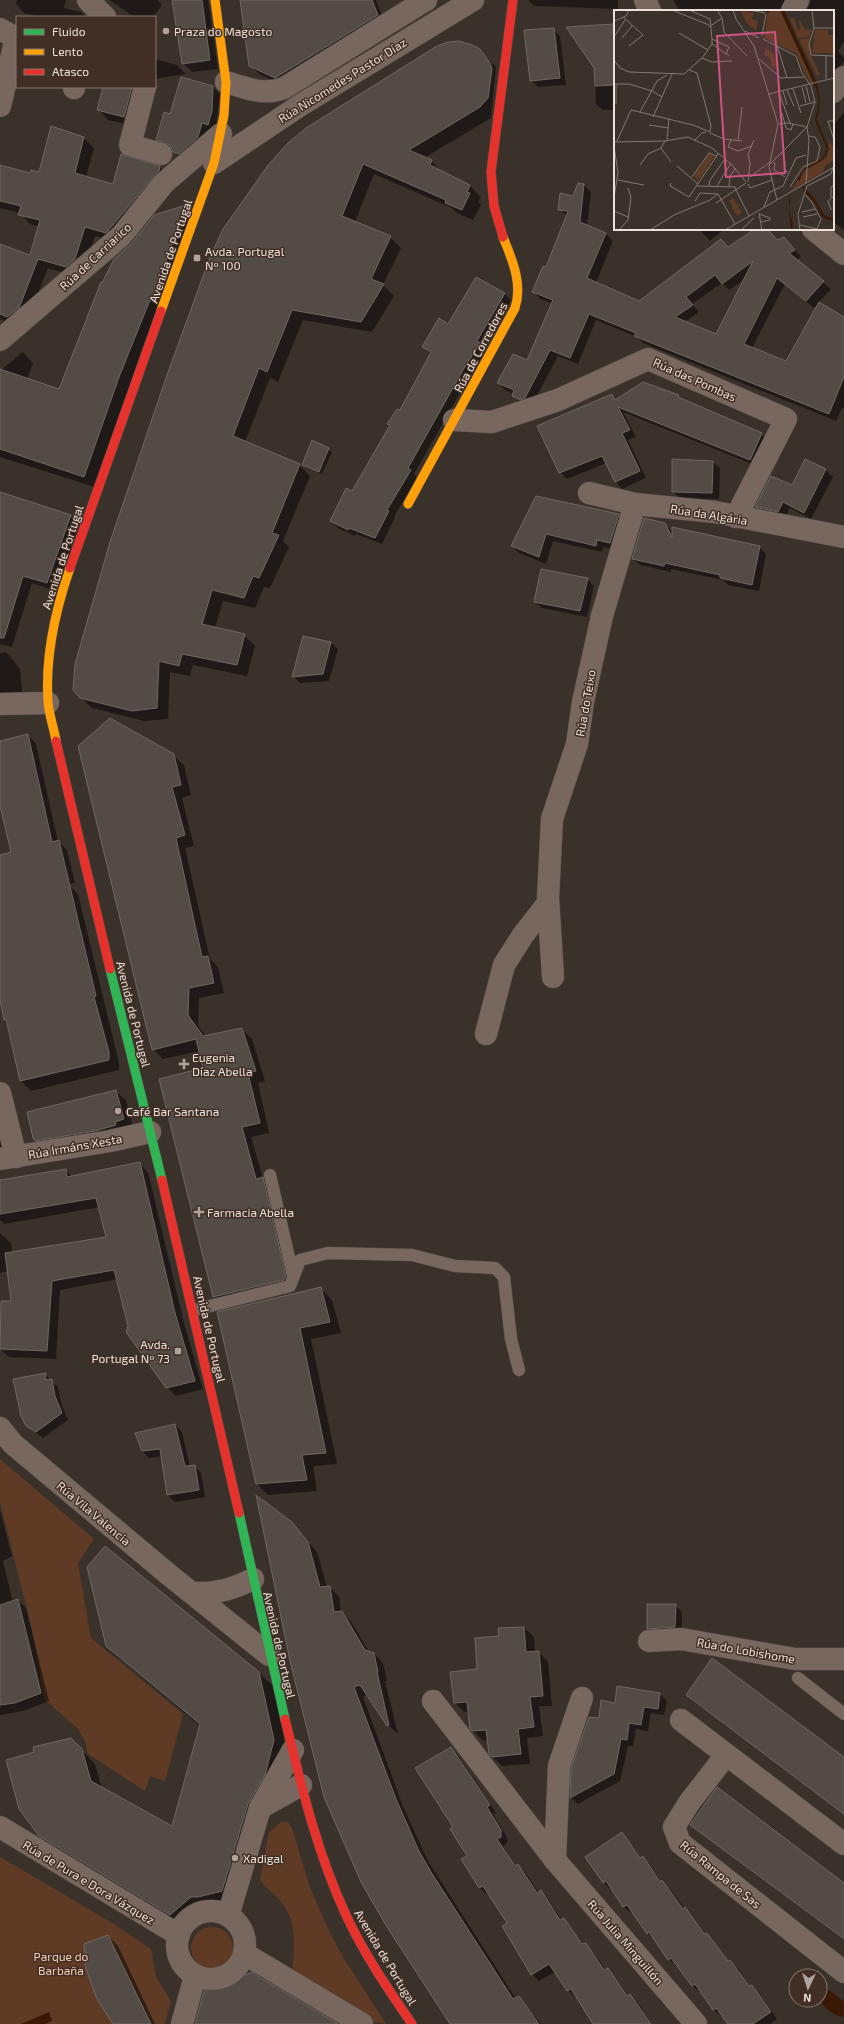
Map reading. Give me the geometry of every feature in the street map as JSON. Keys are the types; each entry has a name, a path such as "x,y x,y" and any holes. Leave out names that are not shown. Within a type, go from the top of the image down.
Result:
{"street":[{"name":"Avenida de Portugal","path":"215,0 226,82 221,134 214,163 60,596 54,619 49,656 48,703 194,1310 230,1466 269,1655 301,1784 327,1871 348,1921 412,2024"},
{"name":"Rúa Nicomedes Pastor Díaz","path":"226,82 260,92 273,92 284,88 426,0"},
{"name":"Rúa Nicomedes Pastor Díaz","path":"214,163 299,106 472,0"},
{"name":"Rúa de Corredores","path":"408,504 516,308 518,286 513,266 496,216 492,193 491,172 513,0"},
{"path":"645,0 650,10"},
{"path":"793,10 798,0"},
{"path":"0,29 16,38 0,106"},
{"path":"834,91 844,77"},
{"path":"145,88 130,145 161,154"},
{"name":"Rúa de Carriarico","path":"0,340 121,236 164,184 221,134"},
{"path":"814,230 844,254"},
{"name":"Rúa das Pombas","path":"454,420 492,422 558,400 648,359 786,419 736,517"},
{"name":"Rúa da Algária","path":"589,493 635,504 715,512 837,536"},
{"name":"Rúa do Teixo","path":"553,977 548,903 552,819 577,744 583,702 602,616 635,504"},
{"path":"0,704 48,703"},
{"path":"486,1034 504,965 523,935 548,903"},
{"path":"0,1093 8,1158"},
{"name":"Rúa Irmáns Xesta","path":"8,1158 150,1132"},
{"name":"Rúa Vila Valencia","path":"0,1428 13,1444 168,1574 269,1655"},
{"path":"193,1593 210,1594 225,1591 253,1578"},
{"path":"217,1612 261,1617"},
{"name":"Rúa do Lobishome","path":"649,1641 681,1639 795,1659 844,1659"},
{"path":"555,1860 559,1766 582,1698"},
{"name":"Rúa Julia Minguillón","path":"433,1701 555,1860 696,2024"},
{"path":"681,1720 844,1844"},
{"path":"228,1916 268,1804 293,1750"},
{"name":"Rúa Rampa de Sas","path":"726,1755 689,1803 674,1827 680,1843 844,1972"},
{"path":"268,1804 301,1784"},
{"path":"268,1804 310,1816"},
{"name":"Rúa de Pura e Dora Vázquez","path":"0,1827 179,1935"},
{"path":"219,1912 228,1916 237,1923 243,1932 246,1943 244,1954 234,1971 225,1976 215,1979 196,1976 186,1968 180,1958 178,1947 179,1935 183,1926 190,1919 199,1914 219,1912"},
{"path":"244,1954 362,2024"},
{"path":"182,2024 196,1976"}],"lane":[{"path":"270,1175 293,1275"},
{"path":"194,1310 290,1286 300,1260 328,1253 412,1255 455,1266 495,1268 504,1277 511,1339 519,1370"},
{"path":"798,1678 844,1714"}],"green space":[{"path":"0,1459 94,1539 78,1563 91,1638 183,1714 165,1781 150,1776 145,1791 88,1754 85,1741 78,1729 44,1699 32,1629 0,1502"},
{"path":"281,1822 288,1822 292,1828 309,1885 329,1931 343,1957 386,2024 374,2022 292,1972 294,1934 289,1916 279,1899 261,1882 260,1879 269,1832"},
{"name":"Parque do Barbaña","path":"0,1857 114,1924 151,1949 156,1977 171,2001 165,2024 0,2024"},
{"path":"208,1927 216,1927 224,1930 230,1936 233,1948 230,1960 224,1966 216,1969 208,1969 200,1966 194,1960 191,1952 191,1944 194,1936 200,1930"}],"shaded area":[{"path":"828,1990 844,2002 843,2017 826,2008 828,2008"},
{"path":"49,2012 52,2021 45,2024 21,2024"}],"building":[{"path":"172,0 202,0 210,60 182,64"},
{"path":"240,0 372,0 378,15 275,78 249,66"},
{"path":"613,24 614,85 595,86 594,68 566,27"},
{"path":"554,28 560,78 530,81 524,30"},
{"path":"459,41 480,49 490,63 492,69 488,98 480,107 409,150 432,160 430,165 470,185 467,192 470,193 462,210 445,203 446,200 363,164 342,216 391,236 371,279 384,284 361,322 292,310 267,372 259,368 233,436 300,464 272,533 279,535 259,578 253,576 244,598 212,590 202,624 245,634 237,665 182,654 179,666 159,661 157,708 132,711 80,698 73,690 75,664 110,542 167,375 210,257 223,229 269,164 288,143 306,128 437,46 448,42"},
{"path":"181,77 213,86 212,111 208,125 202,123 198,137 179,154 173,152 170,145 156,140 164,112 170,114"},
{"path":"103,88 132,88 124,117 97,110"},
{"path":"51,126 84,137 75,173 113,184 121,154 160,166 159,171 106,233 85,227 75,259 66,267 38,259 19,308 7,317 0,314 0,244 30,255 40,220 18,215 21,206 0,201 0,165 30,173 31,170 39,172"},
{"path":"578,183 584,184 580,222 606,233 587,278 639,301 721,239 728,247 754,230 769,230 777,240 784,237 795,250 789,253 824,281 806,301 777,278 744,344 786,361 819,302 844,317 844,377 829,414 634,336 636,333 589,314 570,358 550,350 525,398 520,400 512,396 514,390 497,383 513,354 527,360 553,300 532,292 543,266 546,267 568,211 558,210 560,193 573,196","holes":["753,261 716,334 675,317 693,305 686,297 715,275 722,284"]},
{"path":"186,205 152,301 150,300 119,377 84,477 0,449 0,369 59,389 101,282 102,283 114,259 131,244 154,215"},
{"path":"476,277 505,293 477,341 480,343 463,370 408,468 411,470 387,510 389,511 375,538 349,528 348,530 330,521 346,488 352,491 390,425 387,424 397,409 400,410 431,352 422,347 439,318 448,324"},
{"path":"643,382 679,395 678,397 762,433 750,460 618,407 630,430 622,433 640,471 615,482 602,456 559,473 537,426 612,394 615,400"},
{"path":"312,440 329,448 319,472 302,465"},
{"path":"672,459 713,461 712,493 672,492"},
{"path":"805,459 826,469 804,513 783,502 778,512 755,507 771,476 792,485"},
{"path":"0,492 71,515 47,583 23,576 4,638 0,638"},
{"path":"536,496 619,514 610,543 597,540 596,546 546,534 539,557 511,546"},
{"path":"644,518 665,523 672,537 672,527 760,546 752,585 720,578 720,575 665,563 664,566 632,559"},
{"path":"541,569 588,578 580,611 534,602"},
{"path":"303,636 331,642 323,674 292,677"},
{"path":"110,718 174,754 181,785 172,787 185,835 176,838 202,957 208,956 214,983 189,988 188,1015 203,1036 242,1028 256,1071 248,1073 260,1123 242,1127 256,1179 263,1177 286,1276 284,1280 213,1297 159,1079 203,1068 196,1039 152,1050 78,746"},
{"path":"28,734 52,842 59,840 96,996 94,997 109,1052 109,1060 20,1081 6,1019 4,1020 0,1000 0,855 11,852 0,806 0,741"},
{"path":"116,1090 124,1119 115,1122 116,1125 95,1131 35,1141 33,1138 27,1112"},
{"path":"140,1162 175,1313 195,1381 166,1388 126,1332 128,1326 114,1270 52,1281 47,1351 0,1349 1,1301 11,1301 5,1253 106,1237 96,1198 0,1214 0,1180 66,1169 67,1177"},
{"path":"321,1287 330,1322 300,1328 326,1453 302,1455 307,1480 256,1484 217,1312"},
{"path":"46,1373 45,1380 52,1379 55,1396 62,1413 36,1432 26,1426 21,1416 13,1379"},
{"path":"175,1424 185,1466 195,1465 199,1490 167,1495 160,1449 142,1451 135,1433"},
{"path":"256,1495 292,1522 308,1542 320,1587 330,1586 334,1612 342,1611 365,1650 374,1653 389,1725 387,1726 360,1685 354,1687 396,1799 419,1851 513,1999 519,1996 539,2024 450,2024 387,1927 361,1882 324,1797 290,1661"},
{"path":"105,1546 259,1672 274,1740 265,1775 248,1804 222,1891 198,1897 191,1897 170,1915 39,1836 19,1809 6,1760 34,1752 33,1747 71,1738 82,1749 91,1781 172,1826 200,1724 106,1646 87,1567"},
{"path":"18,1599 41,1693 15,1703 0,1705 0,1605"},
{"path":"647,1604 676,1604 675,1627 647,1629"},
{"path":"524,1627 526,1652 539,1651 543,1696 530,1697 534,1727 518,1729 521,1754 492,1757 489,1754 486,1730 472,1731 470,1729 467,1702 454,1703 450,1672 477,1669 475,1638 499,1636 498,1628"},
{"path":"712,1658 844,1757 844,1814 686,1695"},
{"path":"617,1686 660,1693 658,1709 644,1707 641,1725 629,1723 627,1740 621,1739 614,1774 570,1798 571,1768 589,1717 599,1718 601,1700 615,1703"},
{"path":"451,1747 490,1805 487,1807 501,1830 501,1837 497,1839 515,1866 518,1864 537,1893 541,1890 560,1920 564,1918 582,1944 586,1943 604,1970 608,1968 627,1996 630,1994 651,2024 593,2024 571,1989 567,1991 549,1964 531,1975 502,1926 507,1923 483,1886 479,1888 461,1859 467,1856 450,1829 453,1827 415,1768"},
{"path":"717,1787 844,1883 844,1939 690,1825"},
{"path":"622,1832 640,1858 643,1856 660,1882 662,1880 683,1909 685,1907 704,1934 707,1933 728,1961 730,1960 749,1986 752,1985 771,2012 753,2024 728,2024 716,2008 713,2010 695,1984 692,1986 671,1958 668,1960 649,1932 647,1934 627,1905 623,1907 606,1881 603,1883 585,1857"},
{"path":"108,1935 151,2024 113,2024 97,1999 86,1969 84,1944"},
{"path":"251,1972 338,2024 195,2024 205,1988 213,1988 237,1980"}],"traffic: fast":[{"path":"110,969 162,1180"},
{"path":"239,1513 285,1719"}],"traffic: slow":[{"path":"161,311 214,163 224,115 226,82 215,0"},
{"path":"408,504 515,308 518,290 517,281 513,263 503,237"},
{"path":"56,741 49,712 47,685 48,668 52,634 70,568"}],"traffic: jam":[{"path":"503,237 494,206 491,172 513,0"},
{"path":"70,568 161,311"},
{"path":"56,741 110,969"},
{"path":"162,1180 239,1513"},
{"path":"285,1719 297,1769 326,1868 346,1915 368,1957 412,2024"}],"place":[{"name":"Praza do Magosto","path":"166,31"},
{"name":"Avda. Portugal Nº 100","path":"197,258"},
{"name":"Eugenia Díaz Abella","path":"184,1064"},
{"name":"Café Bar Santana","path":"118,1111"},
{"name":"Farmacia Abella","path":"199,1212"},
{"name":"Avda. Portugal Nº 73","path":"178,1351"},
{"name":"Xadigal","path":"235,1858"}]}
